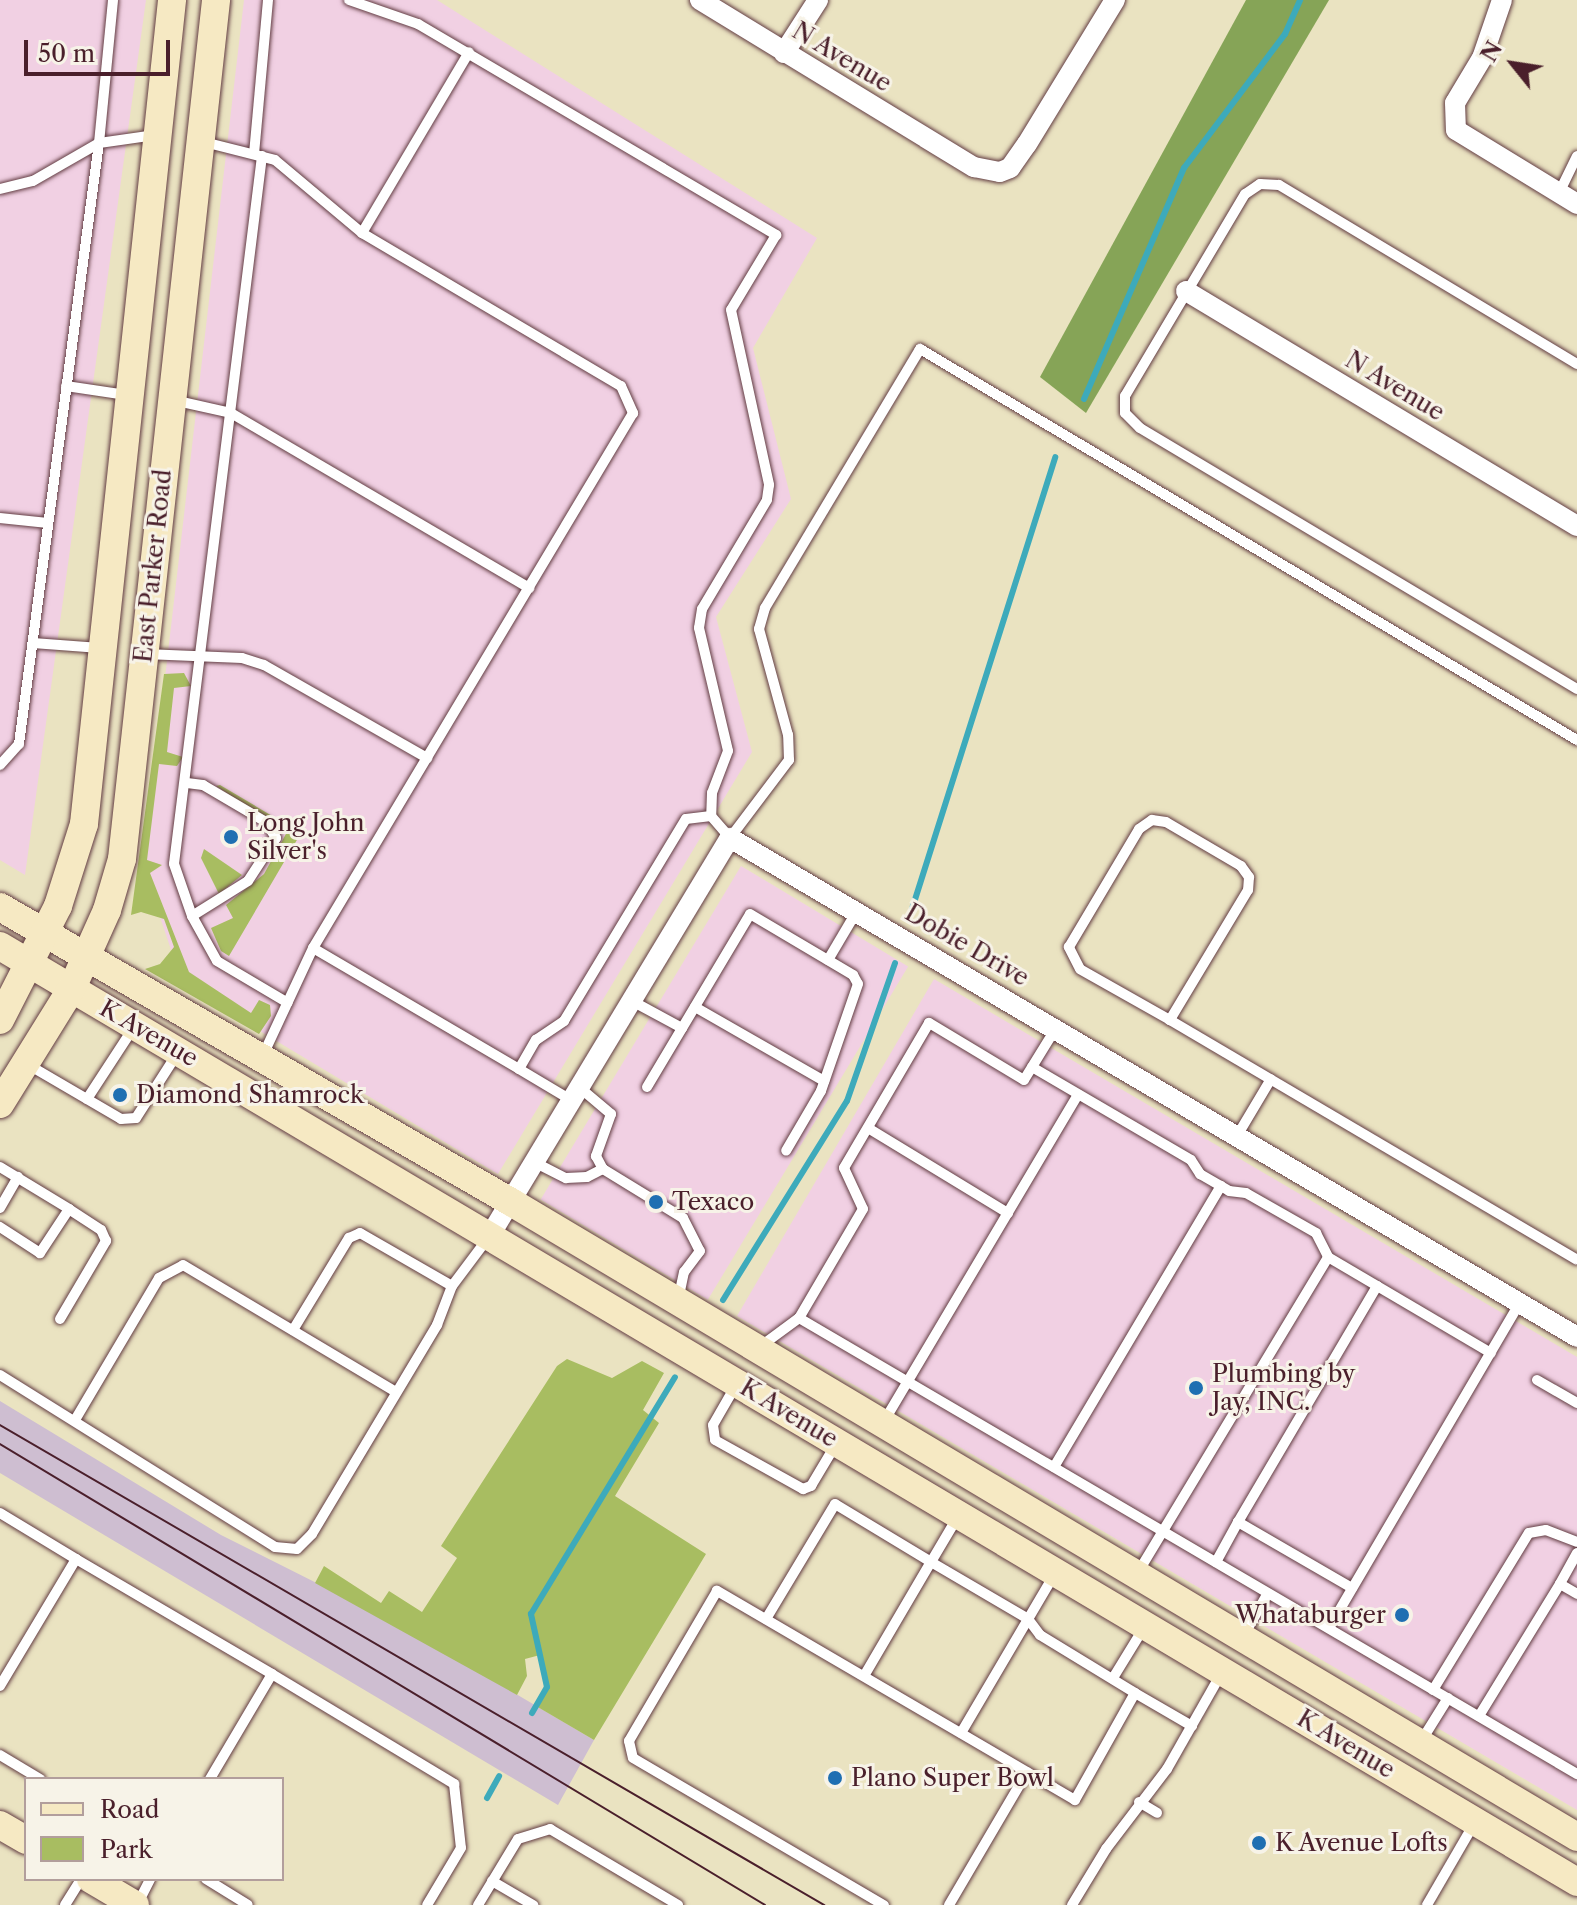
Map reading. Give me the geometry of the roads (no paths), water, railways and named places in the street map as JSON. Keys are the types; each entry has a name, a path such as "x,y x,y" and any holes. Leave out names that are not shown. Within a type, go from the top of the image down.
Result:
{"main road":[{"name":"East Parker Road","path":"0,1020 31,965 70,879 84,824 172,0"},
{"name":"East Parker Road","path":"0,1104 72,988 122,859 216,0"},
{"path":"157,135 200,141"},
{"path":"128,395 171,400"},
{"path":"102,649 143,654"},
{"name":"K Avenue","path":"0,907 260,1060 511,1202 1419,1744 1574,1829"},
{"name":"K Avenue","path":"0,946 1577,1882"},
{"path":"738,1382 756,1349"},
{"path":"958,1516 978,1483"},
{"path":"1223,1671 1243,1637"},
{"path":"0,1825 24,1839"},
{"path":"94,1881 136,1905"}],"street":[{"name":"N Avenue","path":"700,0 957,158 988,172 1010,168 1115,0"},
{"path":"784,53 818,0"},
{"path":"1502,0 1482,58 1452,117 1466,138 1577,204"},
{"name":"N Avenue","path":"1186,291 1577,526"},
{"path":"489,1237 730,838"},
{"name":"Dobie Drive","path":"730,838 1577,1337"}],"lane":[{"path":"0,765 19,744 99,143 113,0"},
{"path":"268,0 258,155 231,413 187,783 174,864 192,916 217,961 288,1003"},
{"path":"349,0 418,24 469,52 776,235 731,310 769,485 767,500 702,609 699,628 728,751 712,793 711,816 730,838 789,760 788,735 759,629 765,608 920,349 1577,740"},
{"path":"362,233 469,52"},
{"path":"0,189 33,181 99,143 157,135"},
{"path":"200,141 275,160 362,233 621,386 633,413 292,984 288,1003 260,1060"},
{"path":"1559,193 1577,156"},
{"path":"1577,364 1279,185 1260,184 1245,194 1125,396 1125,413 1140,428 1577,689"},
{"path":"66,386 128,395"},
{"path":"171,400 231,413 529,588"},
{"path":"0,518 48,523"},
{"path":"33,643 102,649"},
{"path":"143,654 242,658 264,665 427,758"},
{"path":"187,783 203,785 266,822 276,838 248,881 192,916"},
{"path":"519,1069 536,1040 564,1021 686,819 711,816"},
{"path":"1170,1020 1248,890 1249,877 1241,866 1203,843 1166,822 1152,820 1139,829 1069,947 1080,969 1577,1260"},
{"path":"828,960 857,911"},
{"path":"647,1087 750,914 853,975 858,984 824,1081 786,1151"},
{"path":"313,948 519,1069 575,1093 611,1114 596,1156 603,1169 683,1218 700,1251 684,1272 677,1302"},
{"path":"632,1001 682,1028"},
{"path":"695,1007 824,1081"},
{"path":"756,1349 799,1318 863,1209 844,1168 929,1023 1024,1080 1056,1028"},
{"path":"87,1099 136,1024"},
{"path":"25,1063 121,1119 136,1118 179,1050"},
{"path":"1032,1067 1191,1160 1200,1174 1221,1186 1246,1193 1316,1233 1328,1257 1491,1353"},
{"path":"1237,1136 1271,1079"},
{"path":"882,1425 1078,1094"},
{"path":"868,1128 1008,1213"},
{"path":"534,1162 566,1178 587,1177 603,1169"},
{"path":"0,1167 101,1230 106,1241 60,1319"},
{"path":"0,1208 18,1177"},
{"path":"1054,1467 1221,1186"},
{"path":"0,1227 40,1253 69,1209"},
{"path":"293,1330 349,1238 360,1233 452,1286"},
{"path":"0,1375 75,1420 87,1434 275,1547 297,1549 312,1534 437,1325 452,1286 489,1237"},
{"path":"1136,1577 1161,1530 1328,1257"},
{"path":"75,1420 159,1278 183,1265 396,1392"},
{"path":"1216,1562 1377,1286"},
{"path":"1329,1628 1520,1303"},
{"path":"799,1318 1577,1774"},
{"path":"1537,1380 1577,1403"},
{"path":"738,1382 713,1425 715,1440 803,1489 811,1486 837,1443"},
{"path":"766,1619 835,1504 1028,1619 1040,1635 1192,1726"},
{"path":"0,1513 454,1784 461,1848 427,1905"},
{"path":"864,1676 958,1516"},
{"path":"1238,1522 1352,1588"},
{"path":"1433,1690 1529,1533 1546,1530 1577,1542"},
{"path":"1479,1716 1577,1553"},
{"path":"0,1686 76,1559"},
{"path":"961,1733 1055,1573"},
{"path":"1560,1584 1577,1594"},
{"path":"884,1905 633,1758 629,1741 717,1591 1075,1800 1135,1693"},
{"path":"1243,1637 1268,1593"},
{"path":"1113,1678 1145,1626"},
{"path":"1072,1905 1139,1802 1167,1769 1223,1671"},
{"path":"211,1777 272,1674"},
{"path":"1419,1744 1448,1698"},
{"path":"0,1755 37,1777"},
{"path":"949,1905 1027,1772"},
{"path":"1139,1802 1157,1813"},
{"path":"1427,1905 1475,1821"},
{"path":"478,1905 518,1839 550,1829 678,1905"},
{"path":"65,1905 80,1881"},
{"path":"136,1905 149,1881"},
{"path":"209,1881 248,1905"},
{"path":"492,1881 533,1905"}],"waterway":[{"path":"1084,399 1184,168 1285,34 1300,0"},
{"path":"912,909 1055,457"},
{"path":"723,1300 847,1101 895,963"},
{"path":"532,1713 547,1687 531,1614 675,1377"},
{"path":"487,1798 499,1776"}],"tram line":[{"path":"0,1425 824,1905"},
{"path":"0,1444 765,1905"}],"place":[{"name":"Long John Silver's","path":"231,837"},
{"name":"Diamond Shamrock","path":"120,1095"},
{"name":"Texaco","path":"656,1202"},
{"name":"Plumbing by Jay, INC.","path":"1196,1388"},
{"name":"Whataburger","path":"1402,1615"},
{"name":"Plano Super Bowl","path":"835,1778"},
{"name":"K Avenue Lofts","path":"1259,1843"}]}
